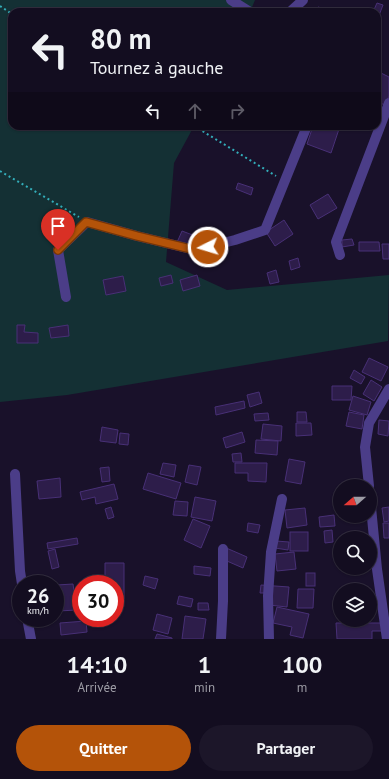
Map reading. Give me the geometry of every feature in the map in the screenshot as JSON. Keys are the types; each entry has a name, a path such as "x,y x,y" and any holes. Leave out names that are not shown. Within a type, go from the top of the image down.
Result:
{"street":[{"path":"231,0 244,8"},
{"path":"294,8 303,0"},
{"path":"381,118 389,104"},
{"path":"66,297 58,250 86,222 195,250 235,240 265,230 304,130"},
{"path":"340,255 336,242 376,130"},
{"path":"368,479 365,447 369,423 389,389"},
{"path":"15,474 21,575"},
{"path":"269,639 268,596 271,552 282,499"},
{"path":"373,523 377,569 387,639"},
{"path":"221,639 223,549"},
{"path":"28,627 30,639"}],"path":[{"path":"201,130 284,181"},
{"path":"0,171 86,222"}],"green space":[{"path":"0,0 255,0 252,8 8,8 8,130 192,130 174,163 166,262 227,290 389,275 388,341 67,395 0,402"}],"building":[{"path":"377,3 383,5 381,10 381,8 375,8"},
{"path":"381,73 389,77 389,96 385,105 381,104"},
{"path":"312,130 339,130 331,153 307,144"},
{"path":"238,183 253,188 251,195 236,189"},
{"path":"328,194 337,208 318,219 310,205"},
{"path":"284,220 293,234 275,246 266,232"},
{"path":"182,231 198,237 191,254 175,247"},
{"path":"352,239 354,245 342,247 342,240"},
{"path":"359,242 379,242 380,251 359,251"},
{"path":"382,244 389,244 389,259 383,259"},
{"path":"298,258 300,267 291,270 289,261"},
{"path":"276,270 279,282 270,284 267,273"},
{"path":"171,275 173,283 161,286 159,278"},
{"path":"197,275 200,286 183,291 180,280"},
{"path":"123,276 126,291 106,295 103,280"},
{"path":"17,325 25,325 24,332 38,333 38,343 17,343"},
{"path":"68,325 69,336 51,338 49,328"},
{"path":"369,358 388,367 381,381 362,372"},
{"path":"354,370 365,377 361,384 350,378"},
{"path":"371,380 382,387 374,401 363,394"},
{"path":"332,386 352,386 351,400 332,400"},
{"path":"259,392 262,403 250,407 247,395"},
{"path":"353,396 371,402 367,415 349,410"},
{"path":"244,401 245,408 216,415 215,407"},
{"path":"297,412 306,412 307,422 297,422"},
{"path":"349,412 364,415 362,429 346,426"},
{"path":"268,413 269,420 255,421 254,414"},
{"path":"379,420 389,421 388,436 378,434"},
{"path":"296,423 311,423 312,435 296,436"},
{"path":"263,424 282,426 281,441 261,439"},
{"path":"102,427 118,430 116,443 100,441"},
{"path":"242,432 245,442 226,448 223,438"},
{"path":"120,433 129,434 128,445 119,444"},
{"path":"256,440 278,441 277,455 255,453"},
{"path":"241,453 242,462 233,462 232,454"},
{"path":"289,459 305,462 301,484 285,481"},
{"path":"163,463 176,465 174,477 160,474"},
{"path":"235,463 267,463 266,482 248,481 248,473 235,473"},
{"path":"189,465 201,467 197,485 185,482"},
{"path":"109,467 110,481 102,482 100,468"},
{"path":"148,473 181,483 176,499 143,489"},
{"path":"60,478 61,497 39,499 37,481"},
{"path":"114,484 118,499 96,504 95,497 82,500 80,492"},
{"path":"195,497 216,501 212,521 191,517"},
{"path":"175,501 188,502 187,516 173,515"},
{"path":"111,507 114,517 108,519 105,509"},
{"path":"389,507 389,521 384,522 382,508"},
{"path":"305,508 307,525 287,528 285,510"},
{"path":"333,515 333,523 335,523 335,526 320,527 319,517"},
{"path":"193,519 210,526 201,548 184,540"},
{"path":"248,523 260,525 258,533 247,531"},
{"path":"383,523 389,523 389,538 384,538"},
{"path":"332,530 333,542 325,543 324,531"},
{"path":"290,532 308,532 308,551 290,551"},
{"path":"77,538 78,544 48,549 47,543"},
{"path":"276,541 289,542 288,550 275,548"},
{"path":"224,547 247,557 243,568 220,558"},
{"path":"55,549 59,567 52,569 48,551"},
{"path":"294,552 296,569 277,571 275,554"},
{"path":"105,563 124,563 124,575 105,575"},
{"path":"194,566 211,568 210,576 194,574"},
{"path":"306,573 315,573 315,586 306,586"},
{"path":"145,576 158,579 155,589 143,585"},
{"path":"72,584 72,610 64,611 64,585"},
{"path":"261,585 289,587 287,607 269,605 270,593 260,593"},
{"path":"298,589 314,589 313,608 297,608"},
{"path":"179,596 193,599 191,607 177,604"},
{"path":"377,596 381,596 382,603 377,603"},
{"path":"198,603 208,603 209,610 198,610"},
{"path":"277,607 309,614 303,638 290,635 292,627 273,623"},
{"path":"157,614 172,618 168,634 153,630"},
{"path":"185,616 206,619 203,639 182,639"},
{"path":"72,622 72,627 87,627 87,632 61,635 60,627 64,627 64,623"},
{"path":"377,623 382,623 383,631 372,631 372,639 337,639 336,627 377,627"},
{"path":"157,634 172,638 172,639 155,639"}],"route":[{"path":"58,250 86,222 195,250 208,247"}]}
